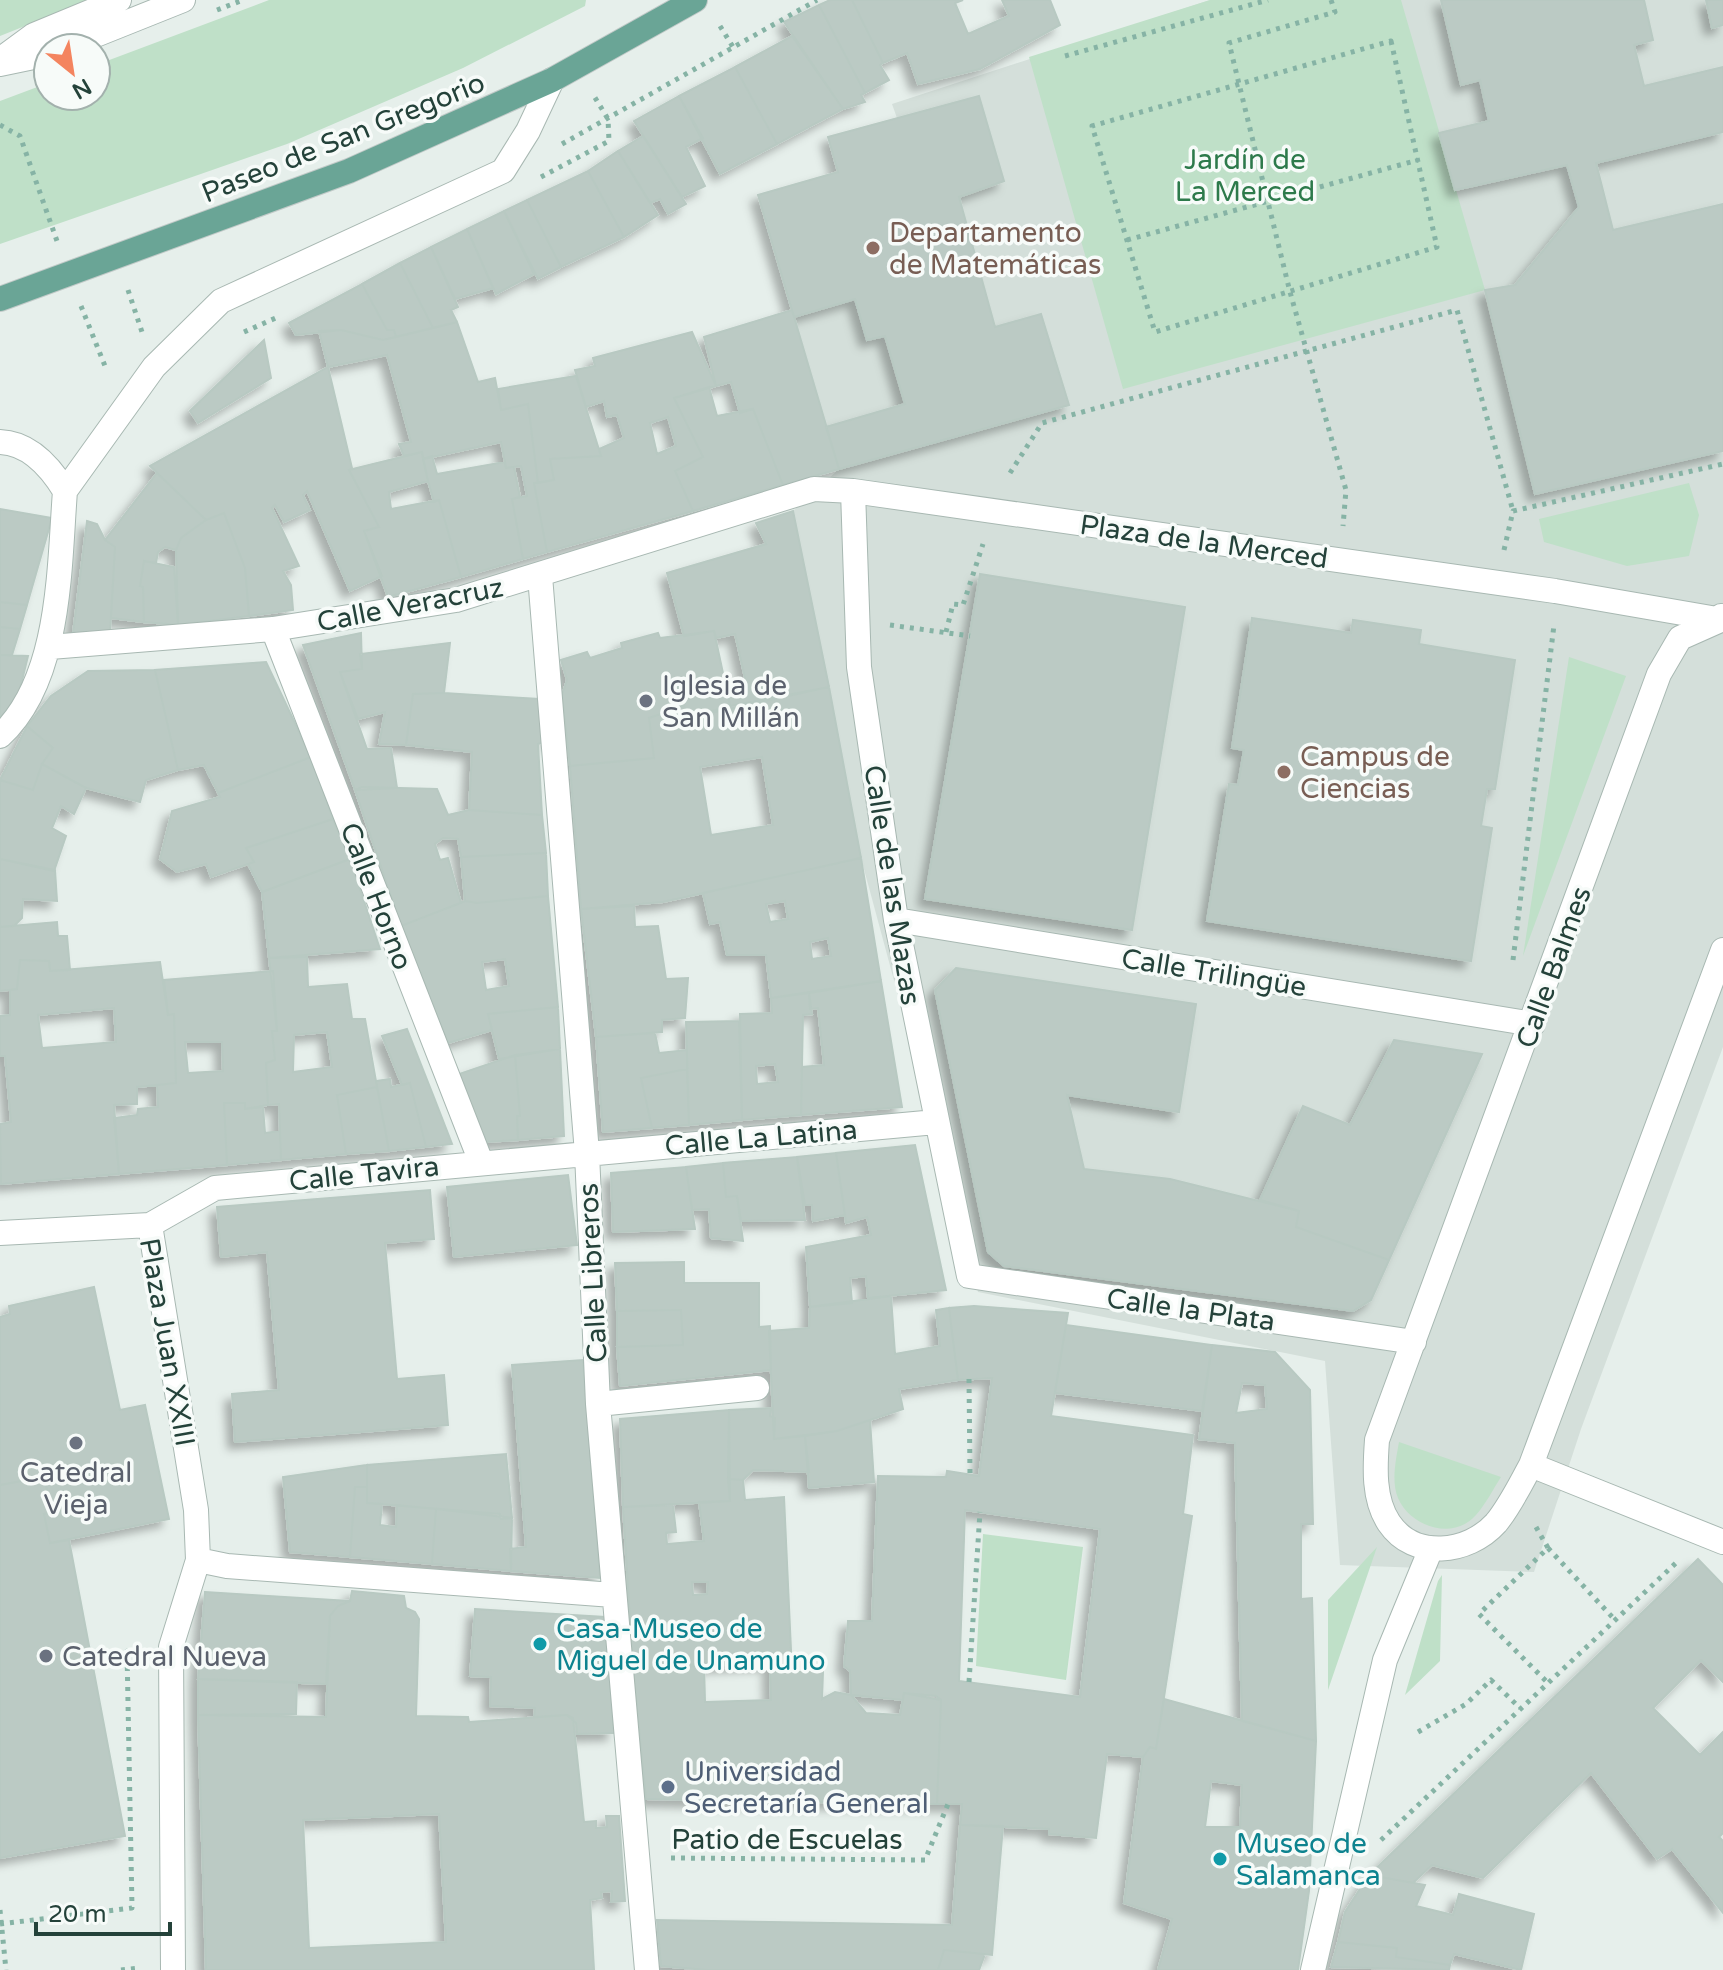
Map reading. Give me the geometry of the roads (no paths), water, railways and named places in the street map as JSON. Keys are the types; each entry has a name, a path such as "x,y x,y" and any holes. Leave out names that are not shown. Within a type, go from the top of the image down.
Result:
{"main road":[{"name":"Paseo de San Gregorio","path":"0,299 270,203 467,120 552,80 682,4"}],"street":[{"path":"0,62 34,35 119,0"},
{"path":"103,32 183,0"},
{"path":"0,62 32,57"},
{"path":"0,736 16,722 50,647 65,491 154,367 221,301 503,171 528,131 552,80"},
{"path":"0,442 10,442 49,465 65,491"},
{"name":"Calle Veracruz","path":"50,647 273,629 456,600 814,489 853,491"},
{"name":"Plaza de la Merced","path":"853,491 1721,617"},
{"name":"Calle de las Mazas","path":"853,491 859,667 896,920 969,1276"},
{"name":"Calle Libreros","path":"540,576 587,1153 598,1404 647,1970"},
{"name":"Calle Balmes","path":"1430,1551 1405,1539 1388,1523 1375,1481 1377,1440 1533,1024 1659,674 1680,638 1721,617"},
{"name":"Calle Horno","path":"273,629 481,1162"},
{"name":"Calle Trilingüe","path":"896,920 1533,1024"},
{"path":"1313,1970 1385,1660 1430,1551 1467,1542 1494,1525 1531,1465 1723,950"},
{"name":"Calle La Latina","path":"587,1153 936,1122"},
{"name":"Calle Tavira","path":"150,1225 215,1188 587,1153"},
{"name":"Plaza Juan XXIII","path":"0,1233 150,1225 196,1510 198,1560 171,1647 173,1970"},
{"name":"Calle la Plata","path":"969,1276 1414,1342"},
{"path":"598,1404 757,1388"},
{"path":"1531,1465 1723,1542"},
{"path":"198,1560 227,1566 613,1595"}],"place":[{"name":"Departamento de Matemáticas","path":"873,248"},
{"name":"Iglesia de San Millán","path":"646,701"},
{"name":"Campus de Ciencias","path":"1284,772"},
{"name":"Catedral Vieja","path":"76,1443"},
{"name":"Casa-Museo de Miguel de Unamuno","path":"540,1644"},
{"name":"Catedral Nueva","path":"46,1656"},
{"name":"Universidad Secretaría General","path":"668,1787"},
{"name":"Museo de Salamanca","path":"1220,1859"}],"park label":[{"name":"Jardín de La Merced","path":"1245,175"}]}
